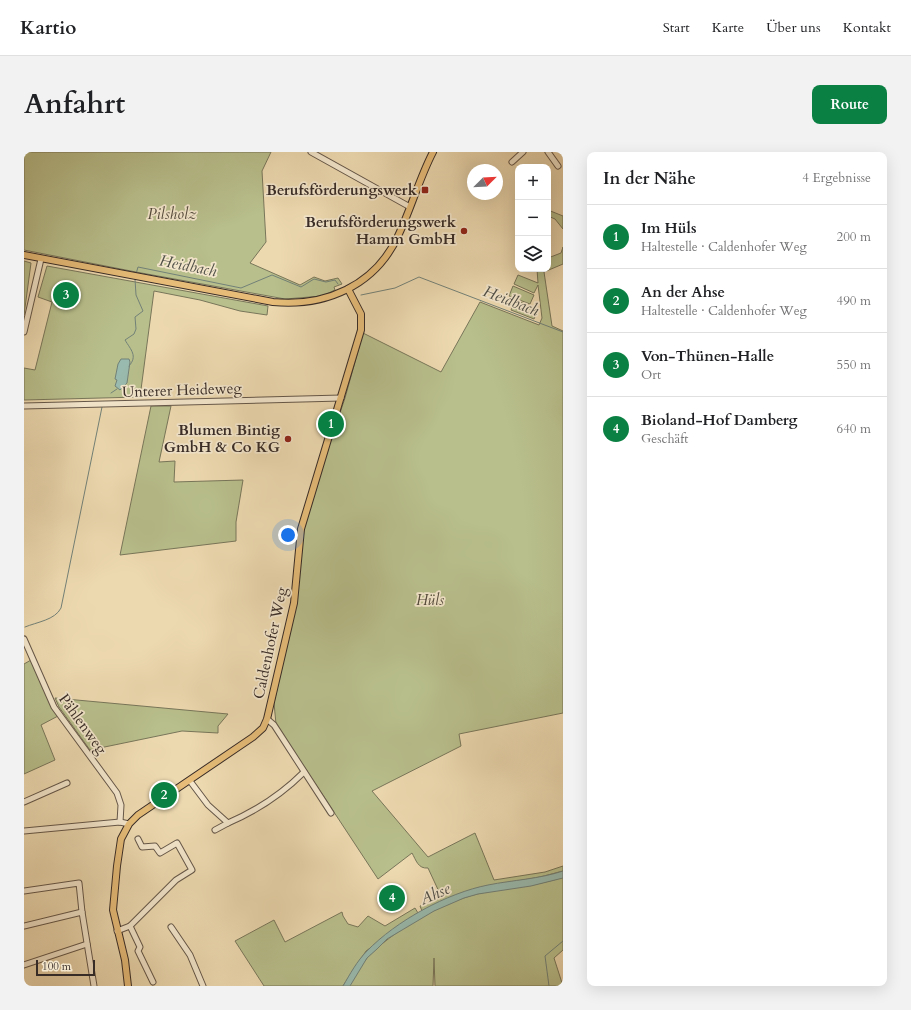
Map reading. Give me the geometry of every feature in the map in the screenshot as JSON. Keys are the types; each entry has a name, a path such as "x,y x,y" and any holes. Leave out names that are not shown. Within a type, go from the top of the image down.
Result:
{"main road":[{"path":"24,255 288,304 324,299 348,289 370,274 387,255 398,237 434,152"},
{"name":"Caldenhofer Weg","path":"128,986 125,960 117,931 114,910 117,866 121,839 129,824 253,737 263,728 267,719 294,603 301,529 341,398 361,325 361,314 348,289"}],"street":[{"path":"310,152 410,207"},
{"path":"512,162 523,152"},
{"path":"548,152 558,166"},
{"path":"24,332 41,259"},
{"name":"Unterer Heideweg","path":"24,406 341,398"},
{"name":"Pählenweg","path":"24,638 54,707 117,793 121,805 120,822"},
{"path":"267,719 274,725 331,813"},
{"path":"215,830 270,801 290,786 304,772"},
{"path":"190,781 208,805 228,824"},
{"path":"24,802 67,783"},
{"path":"25,830 120,822 129,824"},
{"path":"117,931 130,926 176,880 192,870 177,844 160,853 155,846 142,847 138,839"},
{"path":"24,891 79,884 94,986"},
{"path":"24,926 82,912"},
{"path":"130,926 140,947 138,951 153,982"},
{"path":"171,927 190,955 203,986"},
{"path":"24,966 87,944"}],"green space":[{"name":"Pilsholz","path":"24,152 271,152 262,171 266,242 250,263 300,285 314,277 325,281 338,278 342,284 334,287 335,290 322,296 285,299 24,250"},
{"path":"551,211 563,216 563,229 555,219 551,217"},
{"name":"Hüls","path":"563,247 563,264 551,269 551,257 561,253"},
{"path":"24,261 31,263 24,315"},
{"path":"47,266 268,306 267,315 240,311 200,300 154,291 140,397 24,400 24,368 35,370 52,302 38,297"},
{"name":"Hüls","path":"537,272 544,272 552,326 563,331 563,713 459,734 461,746 372,791 428,857 475,833 494,880 545,872 563,866 563,871 540,877 478,888 422,911 420,906 441,896 428,868 420,866 412,853 378,879 276,724 274,703 293,618 303,531 311,499 345,398 363,333 441,372 480,302 539,325 542,318 538,285 534,293 514,284 518,275 538,283"},
{"path":"513,286 534,295 530,304 509,296"},
{"path":"515,300 538,309 534,319 511,310"},
{"path":"151,406 171,406 159,462 175,461 174,482 243,480 236,522 236,541 120,555"},
{"path":"31,660 58,716 41,725 55,760 24,774 24,664"},
{"path":"55,698 228,714 218,726 218,733 182,731 90,750 59,707"},
{"path":"563,877 563,950 554,958 563,986 435,986 434,958 433,986 349,986 364,961 377,948 403,928 433,911 463,898 477,894 542,883"},
{"path":"415,908 418,913 366,951 343,986 264,986 235,941 274,920 285,942 342,912 348,924 358,927 368,916 385,926"}],"water":[{"path":"121,359 129,359 130,362 127,383 120,390 115,386 117,380 115,379 118,364"},
{"path":"563,871 563,878 531,886 478,894 464,898 434,911 387,939 367,958 350,986 343,986 363,955 379,940 407,919 439,901 456,894 488,885 545,876"}],"waterway":[{"name":"Heidbach","path":"136,274 138,267 241,288 272,275 301,287 314,279 326,282 335,280 338,284"},
{"name":"Heidbach","path":"361,295 395,288 419,277 563,332"},
{"name":"Heidbach","path":"129,366 133,359 133,353 125,340 134,334 136,329 135,317 143,311 136,295 135,279"},
{"name":"Heidbach","path":"111,393 117,389"},
{"name":"Heidbach","path":"25,627 50,618 61,608 102,407"},
{"path":"549,986 545,956 563,941"}],"place":[{"name":"Berufsförderungswerk","path":"425,190"},
{"name":"Berufsförderungswerk Hamm GmbH","path":"464,231"},
{"name":"Von-Thünen-Halle","path":"66,295"},
{"name":"Im Hüls","path":"331,424"},
{"name":"Blumen Bintig GmbH & Co KG","path":"288,439"},
{"name":"An der Ahse","path":"164,795"},
{"name":"Bioland-Hof Damberg","path":"392,898"}],"water label":[{"name":"Ahse","path":"435,894"}]}
